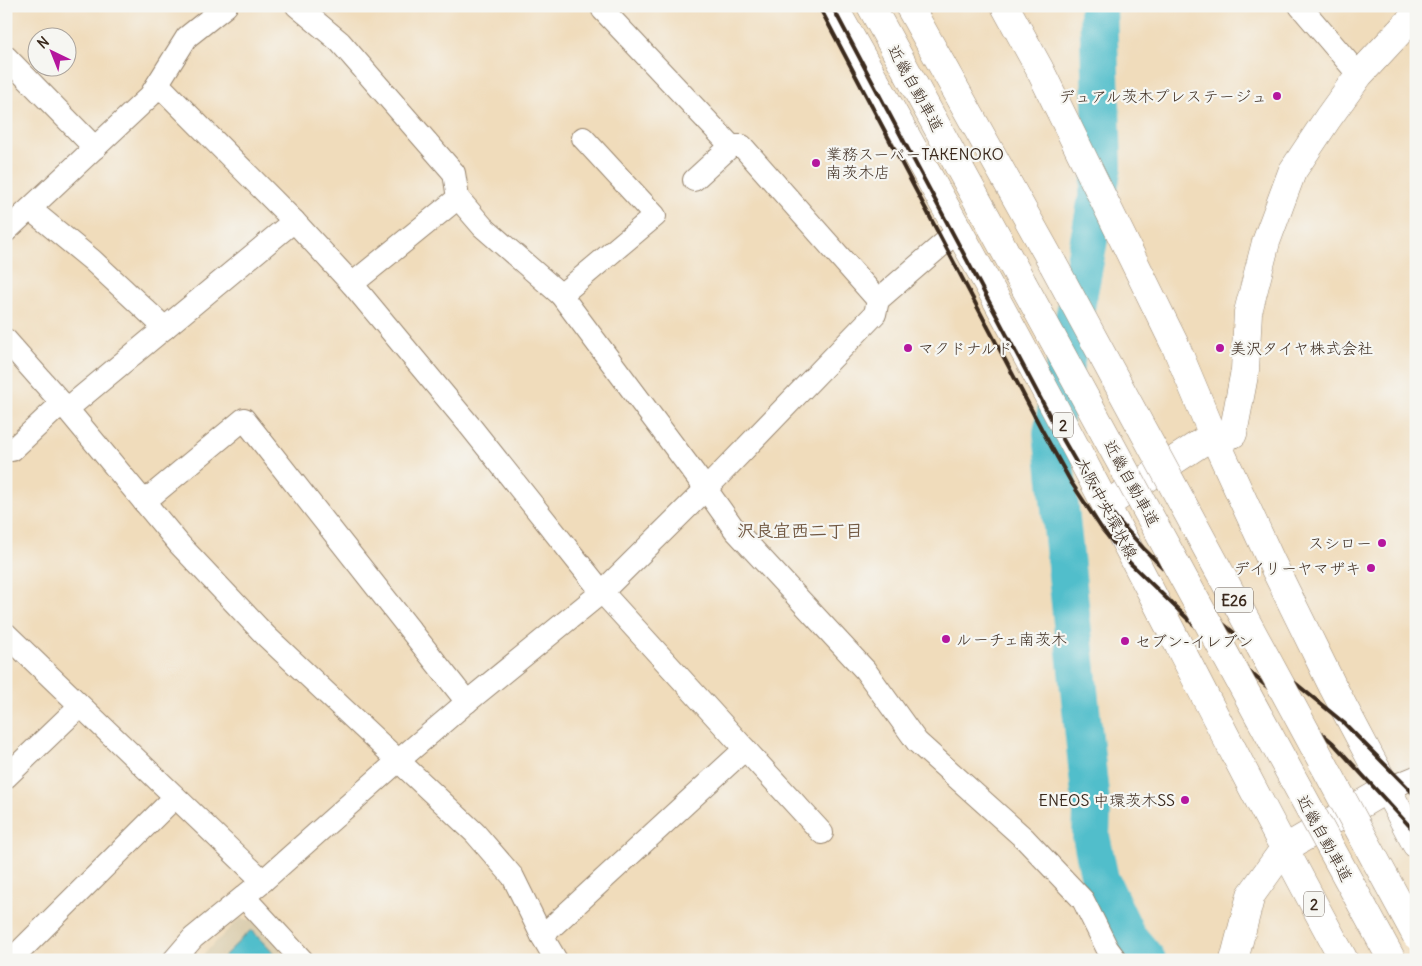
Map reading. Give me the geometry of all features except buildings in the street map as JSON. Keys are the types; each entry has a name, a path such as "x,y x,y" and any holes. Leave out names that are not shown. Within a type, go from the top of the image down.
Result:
{"main road":[{"name":"大阪中央環状線","path":"833,6 959,230 1106,505 1284,849 1344,960"},
{"name":"近畿自動車道","path":"871,6 1392,960"},
{"name":"近畿自動車道","path":"909,6 1052,264 1416,935"},
{"path":"1004,6 1039,68 1172,339 1213,435 1328,678 1387,789 1408,823 1416,844"},
{"path":"1106,505 1213,435 1233,434 1244,370 1248,312 1266,242 1292,172 1359,75 1416,14"},
{"path":"1234,960 1250,895 1284,849 1387,789"}],"street":[{"path":"6,231 150,96 187,37 226,6"},
{"path":"297,6 340,42 454,173 458,198 483,227 561,295 706,489 734,530 865,670 917,742 1025,839 1083,900 1116,960"},
{"path":"1300,6 1359,75"},
{"path":"604,10 731,146"},
{"path":"6,57 95,148"},
{"path":"158,84 294,221 352,284 470,426 602,592 822,833"},
{"path":"561,295 655,216 583,138"},
{"path":"694,180 731,146 742,146 878,300"},
{"path":"352,284 458,198"},
{"path":"30,209 92,260 165,328"},
{"path":"6,450 12,450 165,328 294,221"},
{"path":"174,960 193,938 263,881 398,761 602,592 706,489 875,314 878,300 959,230"},
{"path":"6,340 65,406 180,545 266,636 475,833 513,877 556,960"},
{"path":"144,502 244,419 467,702"},
{"path":"6,634 263,881"},
{"path":"6,777 80,706"},
{"path":"542,936 745,749"},
{"path":"1387,789 1416,778"},
{"path":"11,960 175,797"},
{"path":"244,897 302,960"}],"shaded area":[{"path":"240,918 253,920 290,960 198,960"}],"water":[{"path":"251,930 280,960 220,960"}],"waterway":[{"path":"1098,6 1103,167 1052,433 1092,813 1091,836 1100,879 1127,936 1147,960"}],"railway":[{"path":"819,6 1042,430 1071,482 1102,529 1130,563 1192,623 1333,743 1416,833"},
{"path":"832,6 1053,422 1083,474 1116,518 1145,550 1206,610 1344,723 1416,796"}],"place":[{"name":"デュアル茨木プレステージュ","path":"1277,96"},
{"name":"業務スーパーTAKENOKO 南茨木店","path":"816,163"},
{"name":"マクドナルド","path":"908,348"},
{"name":"美沢タイヤ株式会社","path":"1220,348"},
{"name":"スシロー","path":"1382,543"},
{"name":"デイリーヤマザキ","path":"1371,568"},
{"name":"ルーチェ南茨木","path":"946,639"},
{"name":"セブン-イレブン","path":"1125,641"},
{"name":"ENEOS 中環茨木SS","path":"1185,800"}],"district":[{"name":"沢良宜西二丁目","path":"800,530"}]}
